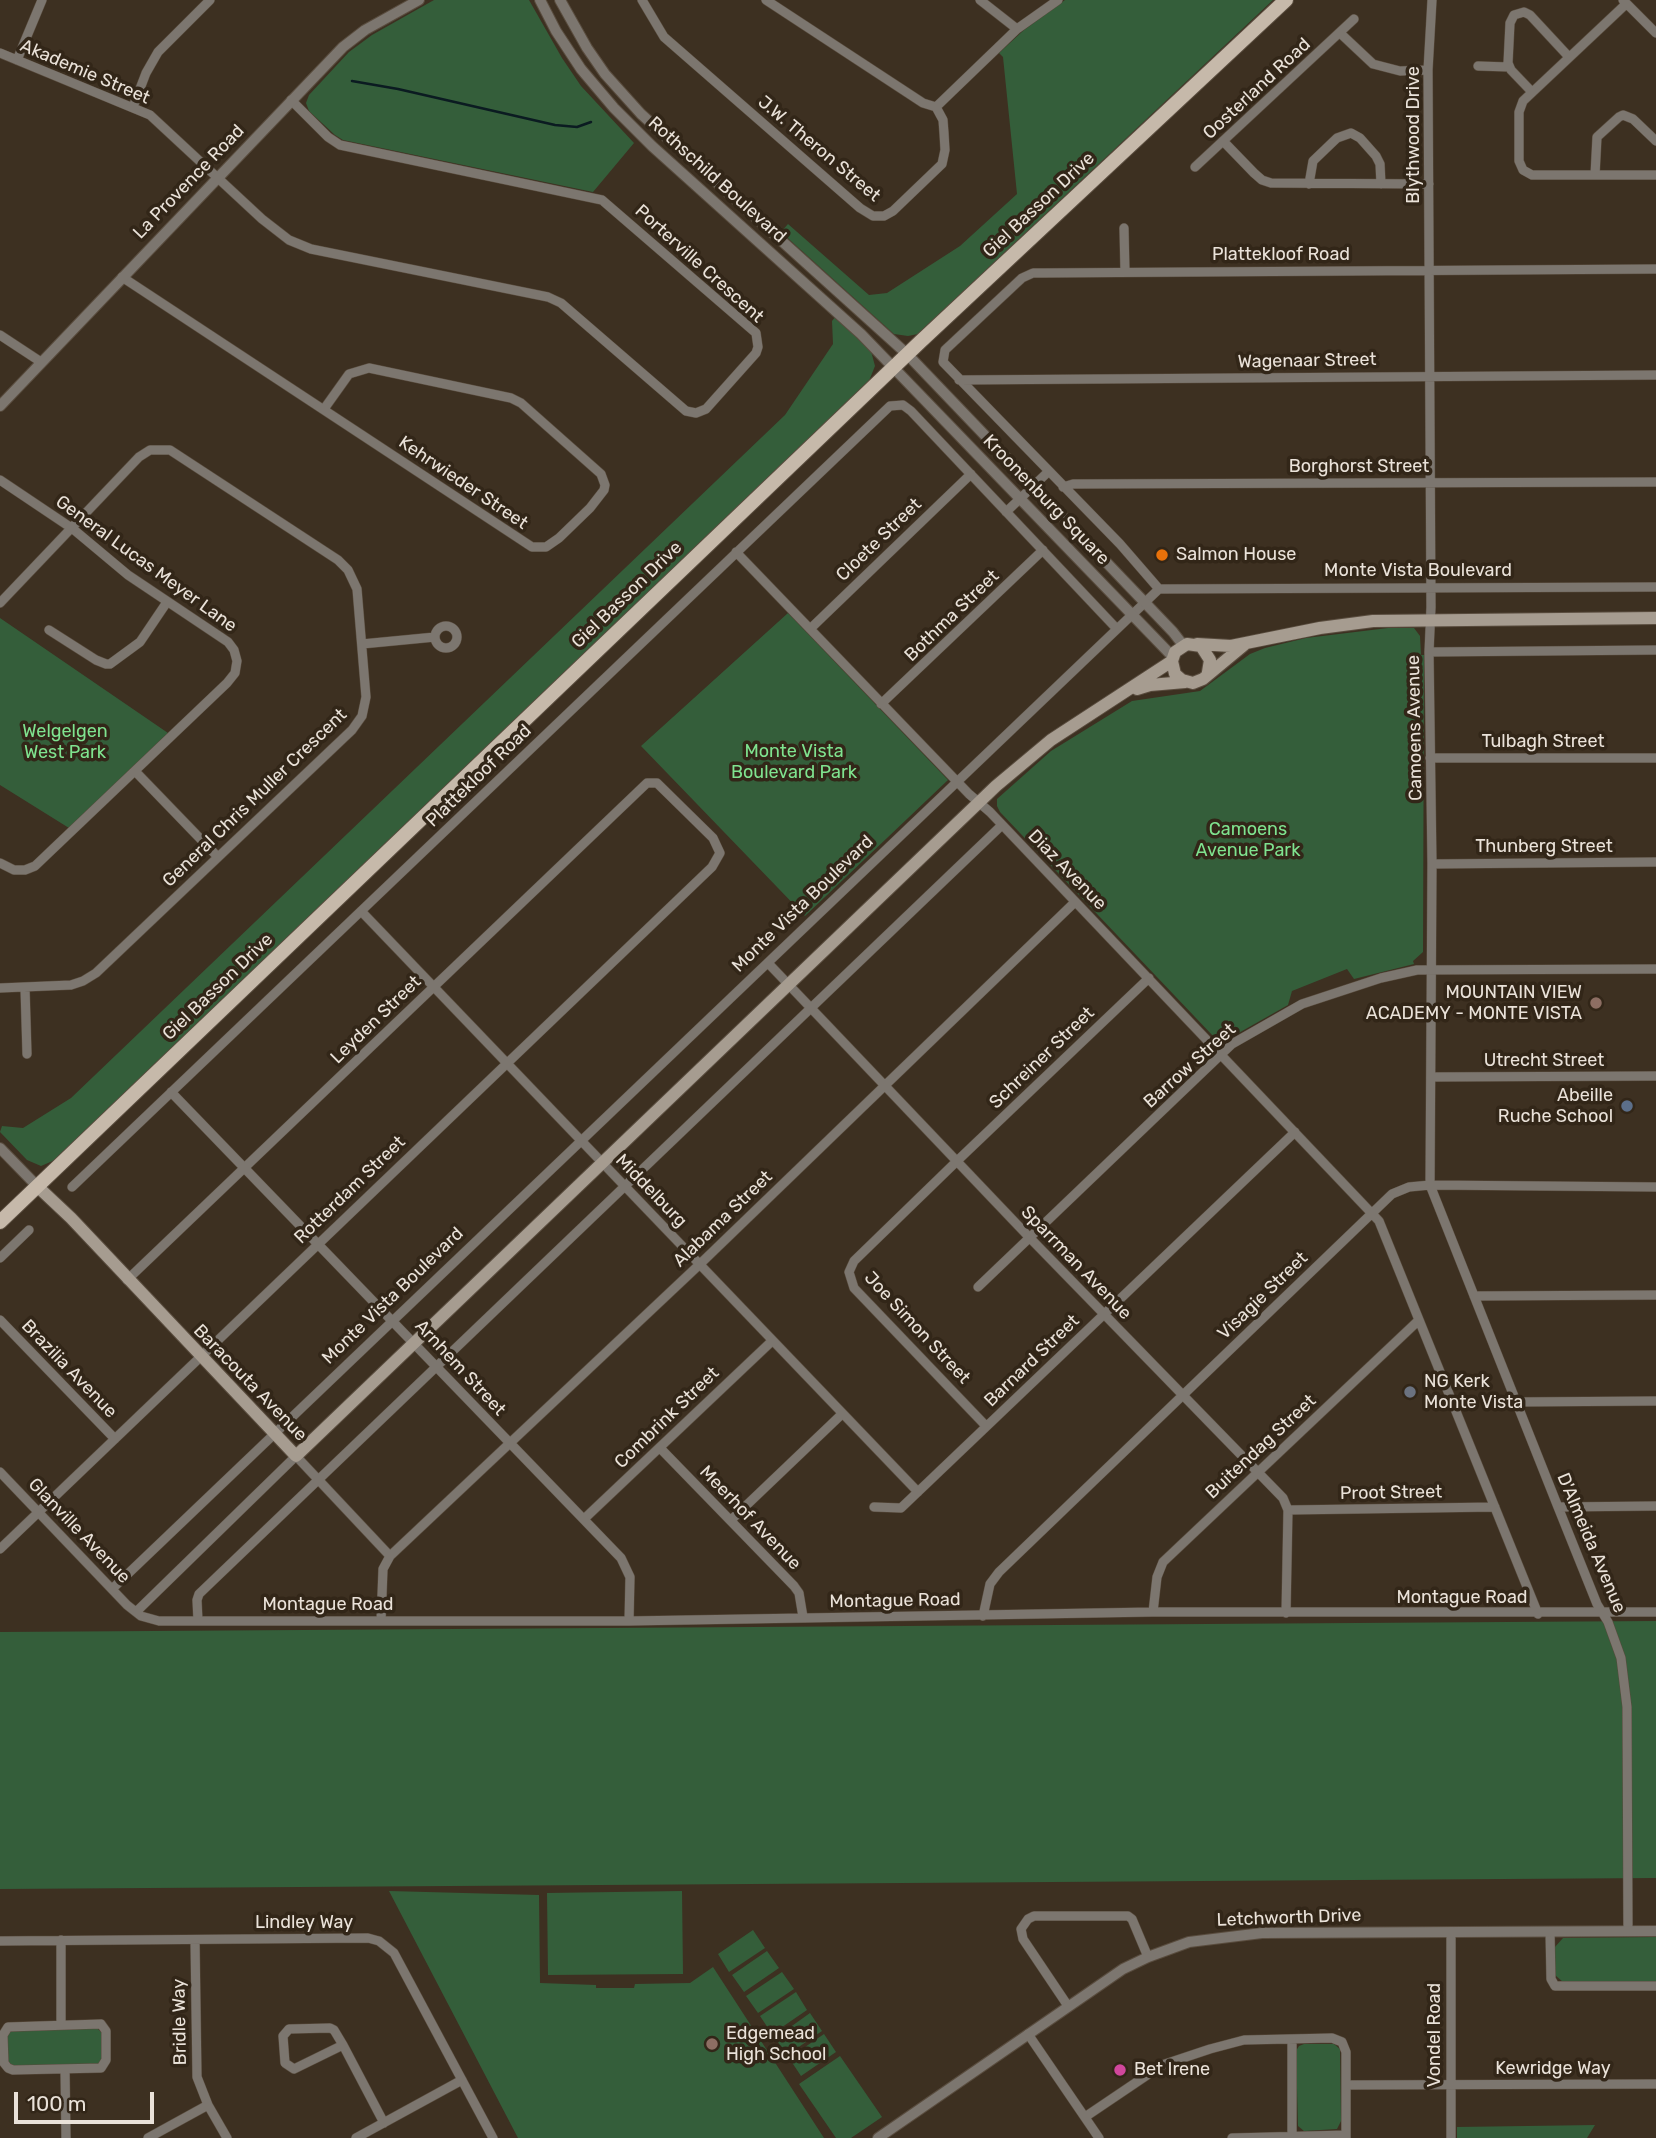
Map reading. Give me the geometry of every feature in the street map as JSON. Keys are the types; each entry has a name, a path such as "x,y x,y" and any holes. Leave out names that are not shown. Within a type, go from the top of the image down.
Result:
{"main road":[{"name":"Giel Basson Drive","path":"0,1222 894,366 1286,0"},
{"path":"296,1456 979,802 1051,740 1172,659 1182,645 1218,647 1352,623 1656,618"},
{"path":"1120,696 1146,687 1198,681 1247,643"},
{"path":"1197,645 1205,649 1209,656 1211,664 1208,672"},
{"path":"1172,659 1175,674 1185,681"},
{"name":"Baracouta Avenue","path":"37,1186 71,1218 296,1456"}],"street":[{"path":"18,60 42,0"},
{"path":"133,107 146,72 158,52 210,0"},
{"name":"La Provence Road","path":"0,406 354,37 419,0"},
{"name":"Rothschild Boulevard","path":"540,0 581,69 633,128 894,366"},
{"name":"Rothschild Boulevard","path":"560,0 605,74 641,114 907,354"},
{"path":"766,0 923,103 936,107 1017,29 1058,0"},
{"path":"979,0 988,3 1017,29"},
{"name":"Blythwood Drive","path":"1430,270 1429,70 1432,0"},
{"name":"J.W. Theron Street","path":"646,1 664,37 860,208 873,216 884,216 893,211 942,164 946,150 943,120 936,107"},
{"path":"1656,33 1625,2 1523,101 1519,112 1518,155 1523,170 1532,175 1656,175"},
{"path":"1532,92 1509,67 1511,19 1518,13 1530,15 1569,57"},
{"name":"Oosterland Road","path":"1195,167 1354,19"},
{"path":"1340,33 1373,64 1400,71 1429,70"},
{"name":"Akademie Street","path":"0,53 133,107 159,122 218,178"},
{"path":"1479,66 1509,67"},
{"name":"Porterville Crescent","path":"218,178 276,231 289,240 312,249 555,300 568,307 686,411 696,413 706,409 756,353 756,333 602,200 341,145 328,137 291,100"},
{"path":"1595,175 1597,137 1619,117 1623,115 1633,119 1656,141"},
{"path":"1309,184 1313,161 1337,138 1351,132 1376,156 1380,164 1381,184"},
{"path":"1224,142 1262,180 1279,185 1429,184"},
{"path":"1124,228 1125,272"},
{"name":"Plattekloof Road","path":"942,359 945,350 1027,275 1656,269"},
{"name":"Camoens Avenue","path":"1430,270 1430,1185"},
{"name":"Kehrwieder Street","path":"122,277 532,547 546,547 559,538 604,490 601,474 521,403 511,398 369,369 355,371 344,379 324,409"},
{"path":"0,335 41,362"},
{"name":"Kroonenburg Square","path":"907,354 1174,632 1182,645"},
{"name":"Kroonenburg Square","path":"942,359 959,380 1120,544 1159,589"},
{"name":"Kroonenburg Square","path":"894,366 1172,659"},
{"name":"Wagenaar Street","path":"959,380 1656,375"},
{"name":"Plattekloof Road","path":"72,1187 884,410 897,404 911,411"},
{"name":"Kroonenburg Square","path":"911,411 1116,628"},
{"name":"General Chris Muller Crescent","path":"0,603 139,457 150,450 170,450 344,565 353,576 357,589 365,707 359,722 96,973 71,985 0,988"},
{"path":"1006,512 1048,472"},
{"name":"Cloete Street","path":"810,629 971,474"},
{"name":"General Lucas Meyer Lane","path":"0,480 73,529 128,575 228,642 236,654 232,678 35,866 14,870 0,863"},
{"name":"Borghorst Street","path":"1063,486 1656,482"},
{"name":"Bothma Street","path":"881,704 1043,550"},
{"name":"Diaz Avenue","path":"736,552 881,704 1002,825 1372,1212"},
{"name":"Monte Vista Boulevard","path":"112,1590 1159,589 1656,587"},
{"path":"49,630 96,660 110,664 140,642 167,602"},
{"path":"362,644 435,637"},
{"path":"1429,652 1656,650"},
{"name":"Tulbagh Street","path":"1430,758 1656,758"},
{"path":"135,771 218,857"},
{"name":"Rotterdam Street","path":"0,1549 712,867 720,853 713,838 657,783 647,783"},
{"name":"Leyden Street","path":"127,1280 647,783"},
{"path":"198,1621 199,1594 1002,825"},
{"name":"Thunberg Street","path":"1432,864 1656,862"},
{"name":"Alabama Street","path":"390,1556 700,1264 1075,902"},
{"name":"Middelburg","path":"361,911 918,1492"},
{"name":"Sparrman Avenue","path":"768,963 1182,1396 1259,1471 1283,1498 1288,1510"},
{"name":"Barrow Street","path":"978,1287 1233,1044 1302,1004 1381,978 1417,970 1656,969"},
{"name":"Schreiner Street","path":"957,1161 1149,978"},
{"path":"25,988 27,1054"},
{"name":"Utrecht Street","path":"1431,1077 1656,1076"},
{"name":"Arnhem Street","path":"171,1092 393,1320 509,1444 584,1518 626,1566 629,1577 629,1621"},
{"name":"Barnard Street","path":"874,1507 901,1508 1295,1132"},
{"path":"0,1148 37,1186"},
{"name":"Joe Simon Street","path":"957,1161 855,1261 849,1272 854,1288 986,1426"},
{"name":"Visagie Street","path":"983,1616 990,1584 999,1572 1392,1194 1409,1187 1430,1185 1656,1186"},
{"name":"D'Almeida Avenue","path":"1430,1185 1621,1658 1627,1707 1628,1931"},
{"path":"1372,1212 1379,1221 1538,1614"},
{"path":"0,1258 29,1230"},
{"path":"1474,1296 1656,1295"},
{"name":"Brazilia Avenue","path":"0,1320 115,1439"},
{"name":"Buitendag Street","path":"1153,1612 1157,1577 1163,1563 1419,1320"},
{"name":"Combrink Street","path":"584,1518 772,1340"},
{"path":"1516,1402 1656,1401"},
{"path":"731,1520 842,1414"},
{"name":"Meerhof Avenue","path":"660,1448 794,1587 799,1593 803,1617"},
{"path":"136,1612 296,1456"},
{"name":"Baracouta Avenue","path":"296,1456 390,1556"},
{"name":"Glanville Avenue","path":"0,1472 136,1612"},
{"path":"1558,1507 1656,1506"},
{"name":"Proot Street","path":"1288,1510 1495,1507"},
{"path":"1286,1614 1288,1510"},
{"path":"381,1621 381,1583 383,1569 390,1556"},
{"name":"Montague Road","path":"136,1612 153,1621 629,1621 1153,1612 1656,1612"},
{"path":"1068,2006 1023,1938 1022,1926 1028,1919 1034,1916 1128,1916 1132,1919 1148,1957"},
{"name":"Letchworth Drive","path":"878,2138 1123,1969 1189,1942 1262,1933 1656,1931"},
{"name":"Vondel Road","path":"1451,1932 1451,2138"},
{"path":"1550,1932 1551,1979 1555,1986 1656,1986"},
{"name":"Lindley Way","path":"0,1941 368,1938 384,1943 394,1953 494,2138"},
{"path":"61,1940 61,2025"},
{"name":"Bridle Way","path":"195,1940 197,2077 208,2105 227,2138"},
{"path":"61,2025 103,2025 106,2031 106,2060 103,2066 13,2070 6,2066 3,2035 8,2027 61,2025"},
{"path":"343,2045 294,2069 285,2063 283,2036 289,2029 330,2028 336,2032 343,2045 384,2123"},
{"path":"1028,2034 1099,2138"},
{"path":"1085,2118 1149,2073 1177,2059 1244,2040 1332,2038 1342,2042 1346,2052 1346,2137 1292,2135 1232,2138"},
{"path":"1292,2039 1292,2135"},
{"path":"65,2069 66,2138"},
{"path":"356,2138 462,2080"},
{"name":"Kewridge Way","path":"1346,2085 1656,2084"},
{"path":"148,2138 208,2105"}],"green space":[{"path":"434,0 529,0 581,86 634,143 593,192 343,140 309,111 306,103 309,95 349,52 372,35"},
{"path":"1065,0 1273,0 918,334 894,334 781,232 788,224 869,295 887,293 960,246 1017,194 1003,57 999,53 1024,30"},
{"path":"836,316 871,351 875,366 869,381 55,1160 41,1166 27,1160 0,1132 2,1126 23,1128 71,1098 785,415 833,344 832,321"},
{"name":"Monte Vista Boulevard Park","path":"788,613 948,780 805,916 641,746"},
{"name":"Welgelgen West Park","path":"0,618 168,733 69,828 0,785"},
{"name":"Camoens Avenue Park","path":"1388,628 1414,628 1420,636 1421,655 1424,655 1423,952 1413,961 1414,964 1354,979 1347,969 1292,991 1288,1005 1228,1039 1220,1040 1214,1037 1000,812 997,799 1051,751 1132,701 1200,691 1250,654 1265,648 1306,638"},
{"path":"1656,1621 1656,1878 0,1889 0,1632"},
{"path":"389,1891 539,1895 540,1983 634,1988 635,1984 690,1983 713,1967 824,2138 518,2138"},
{"path":"682,1891 683,1974 548,1975 547,1893"},
{"path":"753,1930 765,1948 729,1972 718,1954"},
{"path":"1656,1937 1656,1982 1563,1982 1555,1975 1555,1947 1563,1938"},
{"path":"767,1951 779,1968 744,1992 732,1975"},
{"path":"782,1972 794,1989 758,2013 746,1996"},
{"path":"796,1992 807,2010 772,2034 760,2016"},
{"path":"810,2013 822,2031 787,2055 775,2038"},
{"path":"97,2028 102,2033 103,2059 98,2065 13,2066 7,2060 9,2031"},
{"path":"824,2034 836,2052 801,2076 789,2058"},
{"path":"1304,2044 1334,2044 1340,2049 1341,2121 1337,2129 1304,2131 1298,2126 1296,2051"},
{"path":"840,2056 882,2117 851,2138 836,2138 799,2084"},
{"path":"1595,2125 1587,2138 1457,2138 1457,2127"}],"waterway":[{"path":"352,81 555,125 577,127 591,122"}],"place":[{"name":"Salmon House","path":"1162,555"},
{"name":"MOUNTAIN VIEW ACADEMY - MONTE VISTA","path":"1596,1003"},
{"name":"Abeille Ruche School","path":"1627,1106"},
{"name":"NG Kerk Monte Vista","path":"1410,1392"},
{"name":"Edgemead High School","path":"712,2044"},
{"name":"Bet Irene","path":"1120,2070"}]}
